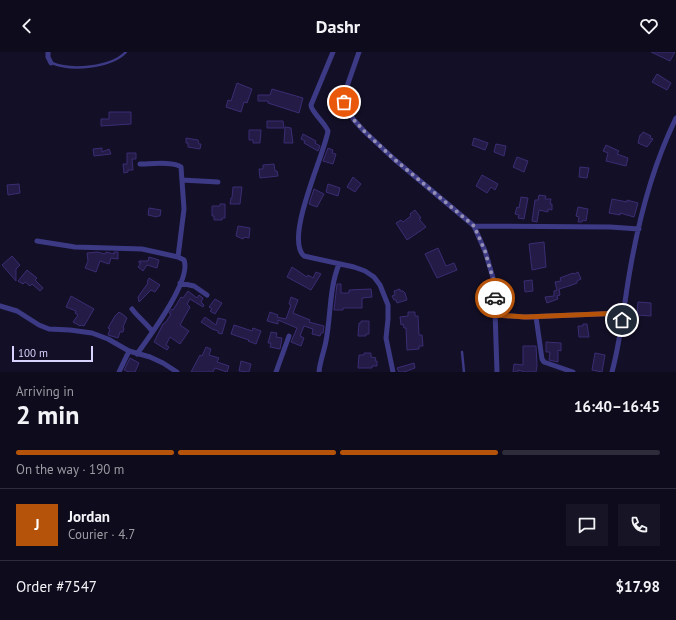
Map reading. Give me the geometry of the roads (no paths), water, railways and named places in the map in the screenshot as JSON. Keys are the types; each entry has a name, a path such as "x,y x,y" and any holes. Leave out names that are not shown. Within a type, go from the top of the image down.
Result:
{"street":[{"path":"48,52 48,57 51,63"},
{"path":"333,52 310,105 322,120 328,131 302,213 299,243 300,249 304,256 354,267 365,271 374,277 380,285 388,305 386,338 393,372"},
{"path":"359,52 344,98 347,109 354,120 394,159 474,226 485,251 494,281 497,372"},
{"path":"612,372 638,229 657,166 676,118"},
{"path":"140,164 179,165 181,168 184,210 178,257"},
{"path":"182,180 218,182"},
{"path":"474,226 610,227 638,229"},
{"path":"37,241 75,247 142,249 178,257 184,260 185,263 180,283 164,316 137,354"},
{"path":"319,372 320,362 326,341 332,286 339,264"},
{"path":"180,283 194,286 207,295"},
{"path":"0,306 17,311 38,325 49,329 92,333 108,339 137,354 156,360 177,372"},
{"path":"132,309 136,315 148,324 152,331"},
{"path":"496,315 536,317 623,313"},
{"path":"536,317 542,359 544,362 573,372"},
{"path":"276,372 289,336"},
{"path":"119,372 130,351"}],"lane":[{"path":"51,63 60,66 83,67 111,62 126,52"},
{"path":"462,352 464,372"}]}
